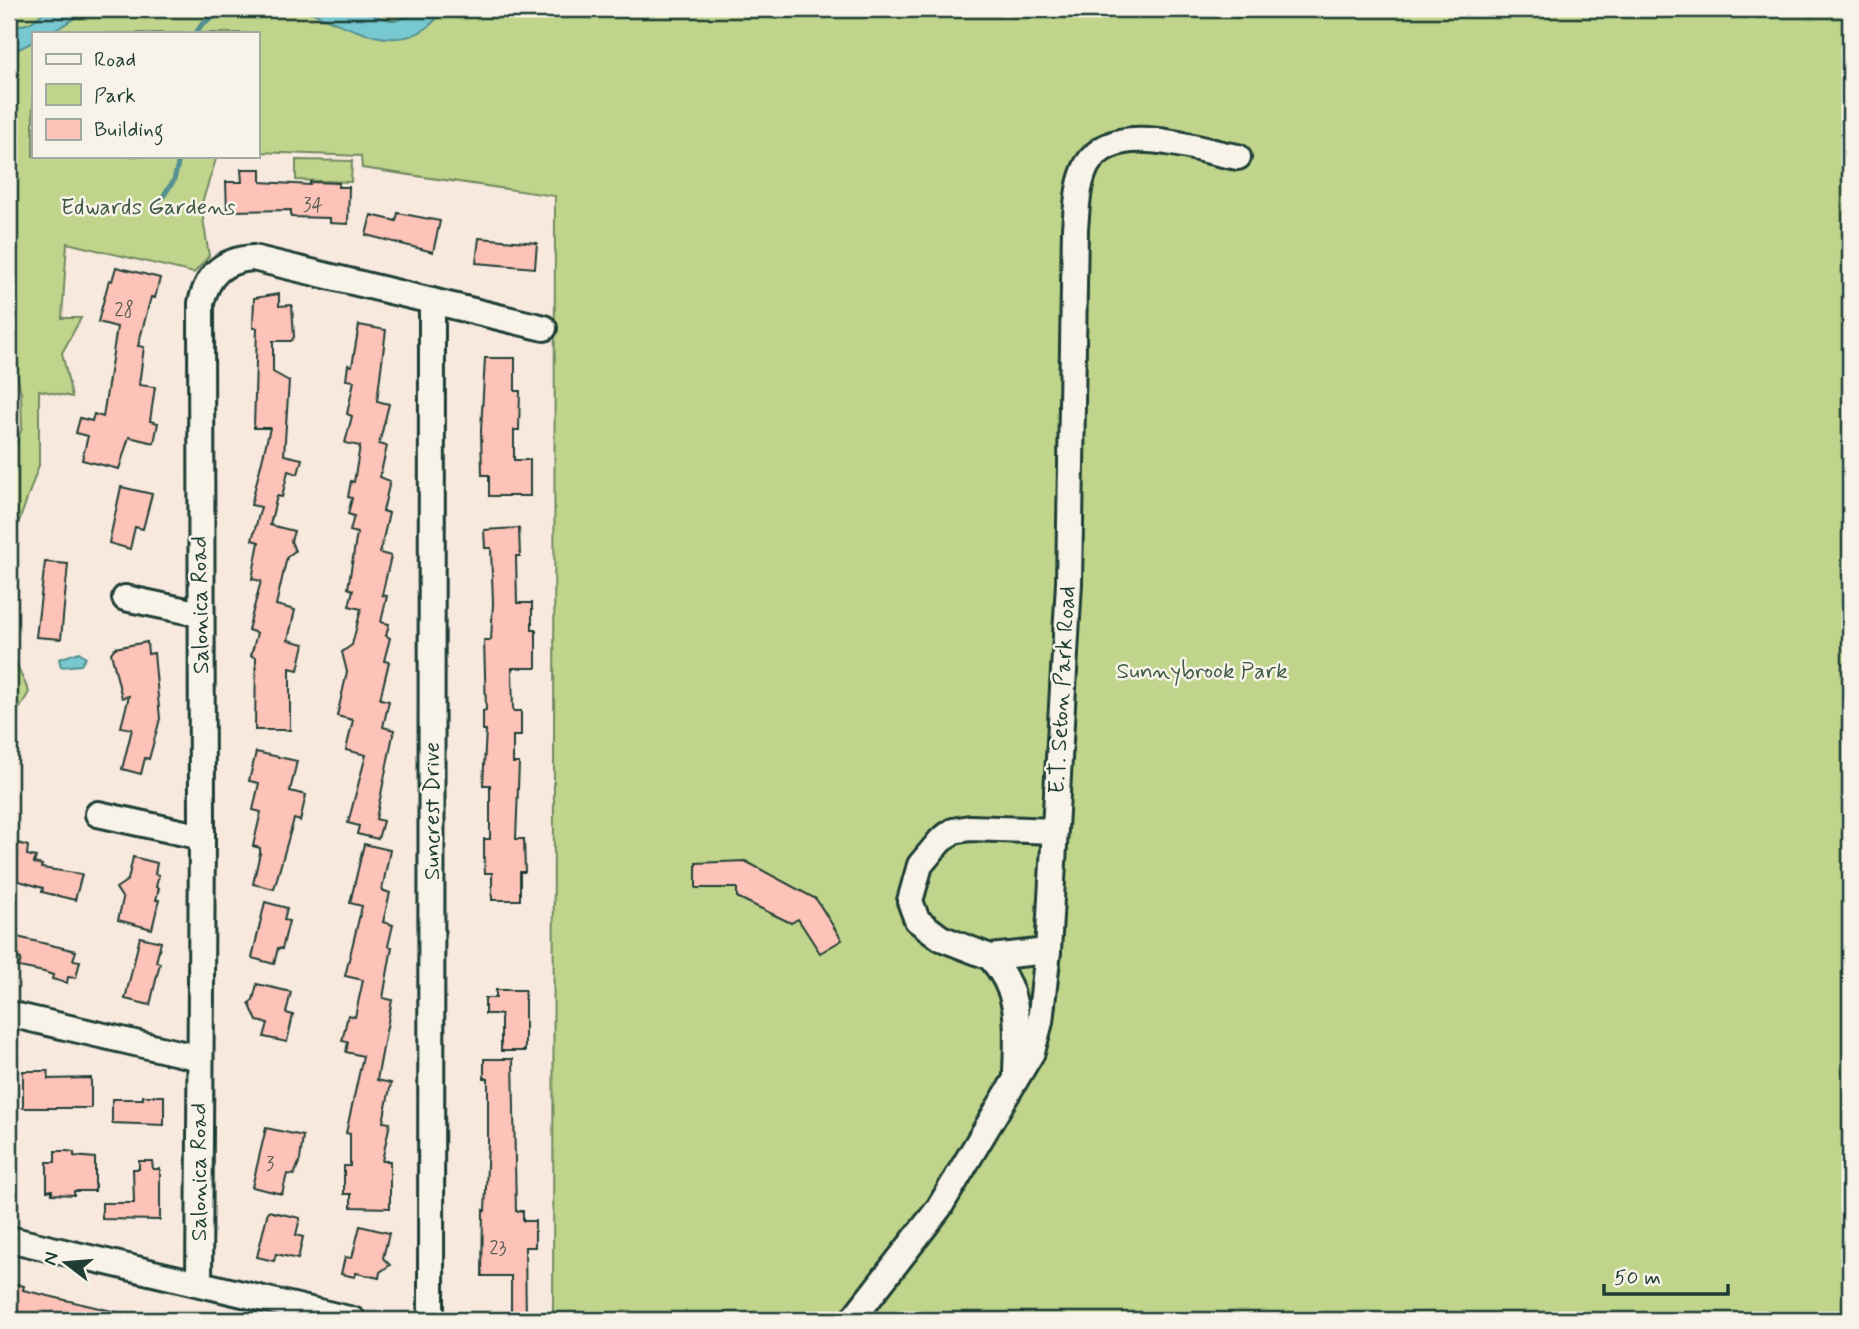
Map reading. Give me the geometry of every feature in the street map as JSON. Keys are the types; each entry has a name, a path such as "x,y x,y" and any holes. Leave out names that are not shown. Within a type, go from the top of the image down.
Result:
{"street":[{"name":"E.T. Seton Park Road","path":"852,1320 939,1208 1032,1052 1040,1022 1048,951 1069,583 1075,229 1081,183 1088,165 1100,150 1120,142 1142,138 1238,157"},
{"name":"Salonica Road","path":"199,1282 201,303 205,287 214,274 230,262 253,258 544,328"},
{"name":"Suncrest Drive","path":"431,1320 432,301"},
{"path":"125,598 201,614"},
{"path":"98,814 202,837"},
{"path":"1048,951 990,957 940,938 917,920 910,901 920,865 940,841 953,831 970,828 1054,831"},
{"path":"990,957 1011,985 1016,1002 1016,1078"},
{"path":"9,1014 200,1058"},
{"path":"9,1239 353,1320"}],"green space":[{"name":"Sunnybrook Park","path":"9,9 1850,9 1850,1320 553,1320 555,196 362,168 361,156 259,152 259,32 32,32 32,158 216,158 201,206 209,256 194,273 67,243 62,318 81,318 62,353 72,397 39,390 39,465 9,550 9,462 22,428 21,393 9,341"},
{"path":"296,160 352,161 351,182 296,180"},
{"path":"9,648 29,692 20,708 9,707"}],"water":[{"path":"349,8 386,19 400,20 417,9 445,9 425,29 411,36 396,38 380,37 347,28 303,9"},
{"path":"47,9 89,9 53,32 32,32 32,42 19,49 9,48 9,24 21,25"},
{"path":"79,652 86,657 81,665 61,667 59,659"}],"building":[{"path":"241,169 261,169 261,182 310,185 310,182 339,183 338,187 349,187 348,224 330,223 330,218 291,217 291,210 227,211 226,182 242,182"},
{"path":"398,213 440,221 433,252 366,235 371,215 396,221"},
{"path":"479,238 537,243 535,268 476,263"},
{"path":"116,267 160,278 155,298 151,297 138,346 144,347 139,385 155,387 150,421 158,423 154,443 129,437 119,469 82,460 88,436 76,433 80,418 92,421 94,414 103,417 117,327 98,322 109,280 112,281"},
{"path":"279,294 279,306 292,305 294,337 291,341 273,341 273,372 289,381 284,455 302,459 298,474 288,471 282,497 277,496 270,525 294,531 291,541 295,551 287,557 276,605 295,610 288,640 304,644 298,670 290,668 290,730 255,730 256,657 251,656 257,633 248,630 261,581 252,579 259,542 252,540 261,507 251,505 270,428 254,428 257,328 253,328 254,298"},
{"path":"359,325 386,330 377,401 389,404 379,444 387,446 380,477 390,481 383,511 389,513 380,553 391,556 382,595 387,596 381,622 389,624 386,636 390,638 384,661 389,662 380,699 389,701 383,727 394,730 376,819 383,821 378,839 357,834 359,826 348,823 366,755 346,750 353,720 337,716 347,672 342,652 352,645 361,609 349,606 353,590 348,588 357,533 350,531 354,516 348,514 352,498 348,497 351,481 354,482 360,446 345,443 352,416 347,414 354,381 346,380 348,365 352,366"},
{"path":"485,358 515,358 515,391 520,391 519,430 514,430 514,460 530,460 530,496 489,496 489,475 482,475 481,430"},
{"path":"121,487 152,494 143,529 135,527 130,549 109,543"},
{"path":"519,528 520,556 516,556 517,603 532,603 532,630 536,630 536,668 512,668 513,711 521,711 521,736 513,736 513,763 519,763 516,839 524,839 525,872 520,872 520,900 492,900 492,873 485,873 484,858 484,839 490,839 490,785 483,785 486,730 483,730 483,711 486,710 484,640 491,640 493,603 491,548 485,548 484,530"},
{"path":"45,562 68,564 61,639 36,637"},
{"path":"147,642 148,654 154,653 160,719 149,759 145,758 141,774 122,769 132,729 121,727 129,696 122,698 111,653 115,648"},
{"path":"256,752 297,761 290,791 306,795 300,821 294,819 274,889 253,884 260,848 253,846 261,812 253,810 259,783 249,781"},
{"path":"14,842 28,846 27,855 36,857 34,863 42,865 41,868 82,874 75,900 42,892 43,888 9,878 9,857"},
{"path":"364,844 390,850 382,890 390,893 383,922 393,925 388,946 392,947 383,998 392,1000 377,1080 391,1083 383,1122 390,1123 382,1161 390,1161 390,1208 351,1207 351,1194 344,1194 344,1166 350,1166 350,1134 346,1133 363,1056 346,1052 348,1042 342,1041 348,1015 355,1017 363,980 345,976 362,906 350,903"},
{"path":"133,857 157,863 155,874 159,875 156,887 159,888 156,900 159,900 152,929 118,920 123,899 116,888 128,880"},
{"path":"745,861 816,899 842,940 820,953 798,919 791,923 737,897 737,888 696,888 696,863"},
{"path":"265,902 287,908 284,920 289,921 282,949 278,948 274,964 252,958"},
{"path":"9,935 76,951 73,960 80,961 76,978 68,977 67,983 52,979 53,975 44,972 19,967 21,959 9,956"},
{"path":"140,937 161,942 156,962 160,963 150,1005 125,999"},
{"path":"257,984 291,992 286,1013 293,1015 287,1042 264,1037 268,1023 257,1021 249,1003 253,1000"},
{"path":"496,990 525,990 525,1051 501,1051 501,1014 485,1014 485,998 496,998"},
{"path":"484,1059 513,1059 516,1211 523,1211 523,1221 535,1221 535,1247 525,1247 526,1320 511,1320 511,1276 482,1276 488,1142 488,1078 484,1078"},
{"path":"23,1071 48,1071 48,1079 91,1078 91,1108 23,1108"},
{"path":"143,1096 164,1096 164,1125 112,1123 112,1099 143,1099"},
{"path":"266,1128 303,1136 300,1160 294,1175 287,1174 282,1194 252,1187"},
{"path":"55,1151 74,1152 74,1156 95,1158 95,1191 74,1191 74,1195 52,1194 52,1190 47,1191 47,1162 55,1162"},
{"path":"139,1161 152,1161 153,1169 160,1169 160,1220 102,1219 102,1203 134,1203 133,1169 139,1169"},
{"path":"268,1211 300,1218 296,1235 303,1237 298,1259 276,1254 274,1261 257,1257"},
{"path":"360,1226 389,1233 383,1258 390,1265 380,1272 379,1278 356,1273 355,1277 341,1274 345,1257 352,1258"},
{"path":"9,1282 24,1286 23,1290 129,1315 129,1320 42,1320 16,1313 14,1320 9,1320"}],"waterway":[{"path":"197,32 202,24 228,9"},
{"path":"160,201 174,180 180,158"}],"park label":[{"name":"Edwards Gardens","path":"148,208"}]}
